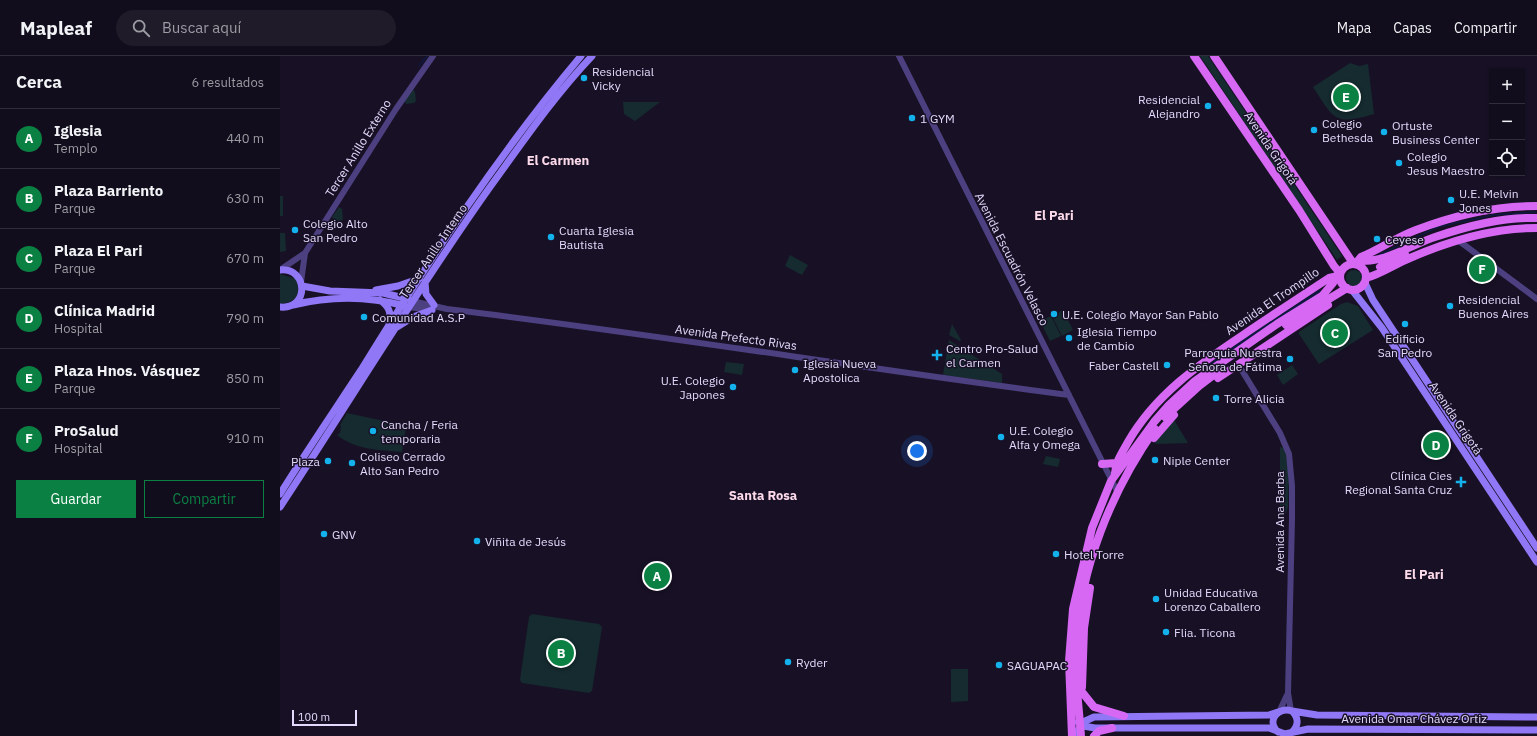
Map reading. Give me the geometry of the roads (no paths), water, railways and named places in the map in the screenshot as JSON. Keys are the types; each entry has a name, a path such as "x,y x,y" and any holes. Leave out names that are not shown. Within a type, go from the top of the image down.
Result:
{"main road":[{"name":"Tercer Anillo Interno","path":"280,505 328,419 392,326 480,190 561,80 581,56"},
{"name":"Tercer Anillo Interno","path":"423,279 566,86 592,56"},
{"name":"Avenida Grigotá","path":"1194,56 1299,210 1334,266 1338,275"},
{"name":"Avenida Grigotá","path":"1214,56 1356,262"},
{"path":"493,184 490,180 495,169"},
{"path":"479,204 483,193 480,190"},
{"path":"1356,262 1361,257 1416,230 1455,217 1511,206 1537,206"},
{"path":"1350,289 1341,284 1338,275 1345,266 1356,262 1377,260 1433,237 1486,222 1508,219 1537,218"},
{"path":"1081,736 1084,724 1082,694 1082,648 1086,610 1093,575 1110,522 1126,483 1142,455 1162,428 1190,400 1280,329 1350,289 1359,288 1373,272 1391,261 1435,242 1489,227 1537,222"},
{"path":"1367,280 1414,256 1459,241 1492,233 1537,228"},
{"path":"1356,262 1363,268 1367,280"},
{"path":"280,270 289,271 294,274 301,284 300,297 287,307"},
{"name":"Avenida El Trompillo","path":"1115,473 1116,463 1132,436 1152,408 1161,397 1189,372 1323,282 1338,275"},
{"name":"Avenida El Trompillo","path":"1072,736 1069,701 1069,654 1073,609 1092,528 1115,473 1127,460 1142,438 1169,405 1195,381 1277,324 1322,296 1338,275"},
{"path":"366,292 398,286 423,279 426,294 433,308 392,326 388,308 380,300"},
{"name":"Avenida Grigotá","path":"1367,280 1373,300 1537,548"},
{"name":"Avenida Prefecto Rivas","path":"301,284 330,291 366,292 407,303"},
{"path":"1086,736 1077,685 1076,645 1083,597 1095,547 1117,491 1128,470 1157,426 1173,409 1199,386 1239,360 1256,352 1350,289"},
{"name":"Avenida Grigotá","path":"1350,289 1379,325 1537,562"},
{"name":"Avenida Prefecto Rivas","path":"287,307 335,299 380,300 407,303"},
{"path":"1379,325 1397,348 1404,346"},
{"name":"Tercer Anillo Interno","path":"280,494 322,443 392,326"},
{"path":"340,415 336,414 335,411 343,396"},
{"path":"1173,409 1190,400"},
{"path":"1142,438 1152,408"},
{"path":"322,443 332,424 331,420 328,419"},
{"path":"1102,464 1116,463"},
{"path":"1077,685 1082,694 1094,707 1124,716"},
{"path":"1069,701 1084,724 1112,728 1269,728 1279,734 1290,734 1294,730 1297,722 1292,711 1285,710 1273,715 1094,717 1084,724 1075,736"},
{"name":"Avenida Omar Chávez Ortiz","path":"1292,711 1318,715 1537,717"},
{"path":"1278,712 1273,722 1279,734"},
{"path":"1157,729 1154,724 1158,717 1180,715"},
{"path":"1254,715 1258,718 1258,723 1254,728"},
{"path":"1316,729 1314,722 1318,715"},
{"path":"1126,728 1148,726 1150,722 1147,716"},
{"path":"1497,730 1501,723 1498,717"},
{"path":"1509,730 1506,723 1510,717"},
{"path":"1094,736 1099,731 1112,728"},
{"name":"Avenida Omar Chávez Ortiz","path":"1290,734 1300,730 1316,729 1537,730"}],"street":[{"name":"Tercer Anillo Externo","path":"280,270 305,253 396,109 434,56"},
{"name":"Avenida Escuadrón Velasco","path":"898,56 1069,395 1106,472 1117,491"},
{"path":"1459,241 1537,299"},
{"name":"Tercer Anillo Externo","path":"301,284 305,253"},
{"name":"Avenida Prefecto Rivas","path":"407,303 433,308 711,344 1069,395"},
{"path":"280,311 287,307"},
{"name":"Avenida Ana Barba","path":"1239,360 1280,432 1289,454 1292,486 1292,518 1288,693 1292,711"},
{"path":"1106,472 1115,473 1128,470"},
{"name":"Avenida Ana Barba","path":"1278,712 1288,693"}],"waterway":[{"path":"419,66 427,56"},
{"path":"1379,255 1438,227 1493,215 1537,212"},
{"path":"1209,367 1250,337 1320,292"}],"place":[{"name":"Residencial Vicky","path":"584,78"},
{"name":"Plaza Hnos. Vásquez","path":"1346,97"},
{"name":"Residencial Alejandro","path":"1208,106"},
{"name":"1 GYM","path":"912,118"},
{"name":"Colegio Bethesda","path":"1314,130"},
{"name":"Ortuste Business Center","path":"1384,132"},
{"name":"Colegio Jesus Maestro","path":"1399,163"},
{"name":"U.E. Melvin Jones","path":"1451,200"},
{"name":"Colegio Alto San Pedro","path":"295,230"},
{"name":"Cuarta Iglesia Bautista","path":"551,237"},
{"name":"Ceyese","path":"1377,239"},
{"name":"ProSalud","path":"1482,269"},
{"name":"Residencial Buenos Aires","path":"1450,306"},
{"name":"U.E. Colegio Mayor San Pablo","path":"1054,314"},
{"name":"Comunidad A.S.P","path":"364,317"},
{"name":"Edificio San Pedro","path":"1405,324"},
{"name":"Plaza El Pari","path":"1335,333"},
{"name":"Iglesia Tiempo de Cambio","path":"1069,338"},
{"name":"Centro Pro-Salud el Carmen","path":"937,355"},
{"name":"Parroquia Nuestra Señora de Fátima","path":"1290,359"},
{"name":"Faber Castell","path":"1167,365"},
{"name":"Iglesia Nueva Apostolica","path":"795,370"},
{"name":"U.E. Colegio Japones","path":"733,387"},
{"name":"Torre Alicia","path":"1216,398"},
{"name":"Cancha / Feria temporaria","path":"373,431"},
{"name":"U.E. Colegio Alfa y Omega","path":"1001,437"},
{"name":"Clínica Madrid","path":"1436,445"},
{"name":"Niple Center","path":"1155,460"},
{"name":"Plaza","path":"328,461"},
{"name":"Coliseo Cerrado Alto San Pedro","path":"352,463"},
{"name":"Clínica Cies Regional Santa Cruz","path":"1461,482"},
{"name":"GNV","path":"324,534"},
{"name":"Viñita de Jesús","path":"477,541"},
{"name":"Hotel Torre","path":"1056,554"},
{"name":"Iglesia","path":"657,576"},
{"name":"Unidad Educativa Lorenzo Caballero","path":"1156,599"},
{"name":"Flia. Ticona","path":"1166,632"},
{"name":"Plaza Barriento","path":"561,653"},
{"name":"Ryder","path":"788,662"},
{"name":"SAGUAPAC","path":"999,665"}],"district":[{"name":"El Carmen","path":"558,160"},
{"name":"El Pari","path":"1054,215"},
{"name":"Santa Rosa","path":"763,495"},
{"name":"El Pari","path":"1424,574"}]}
